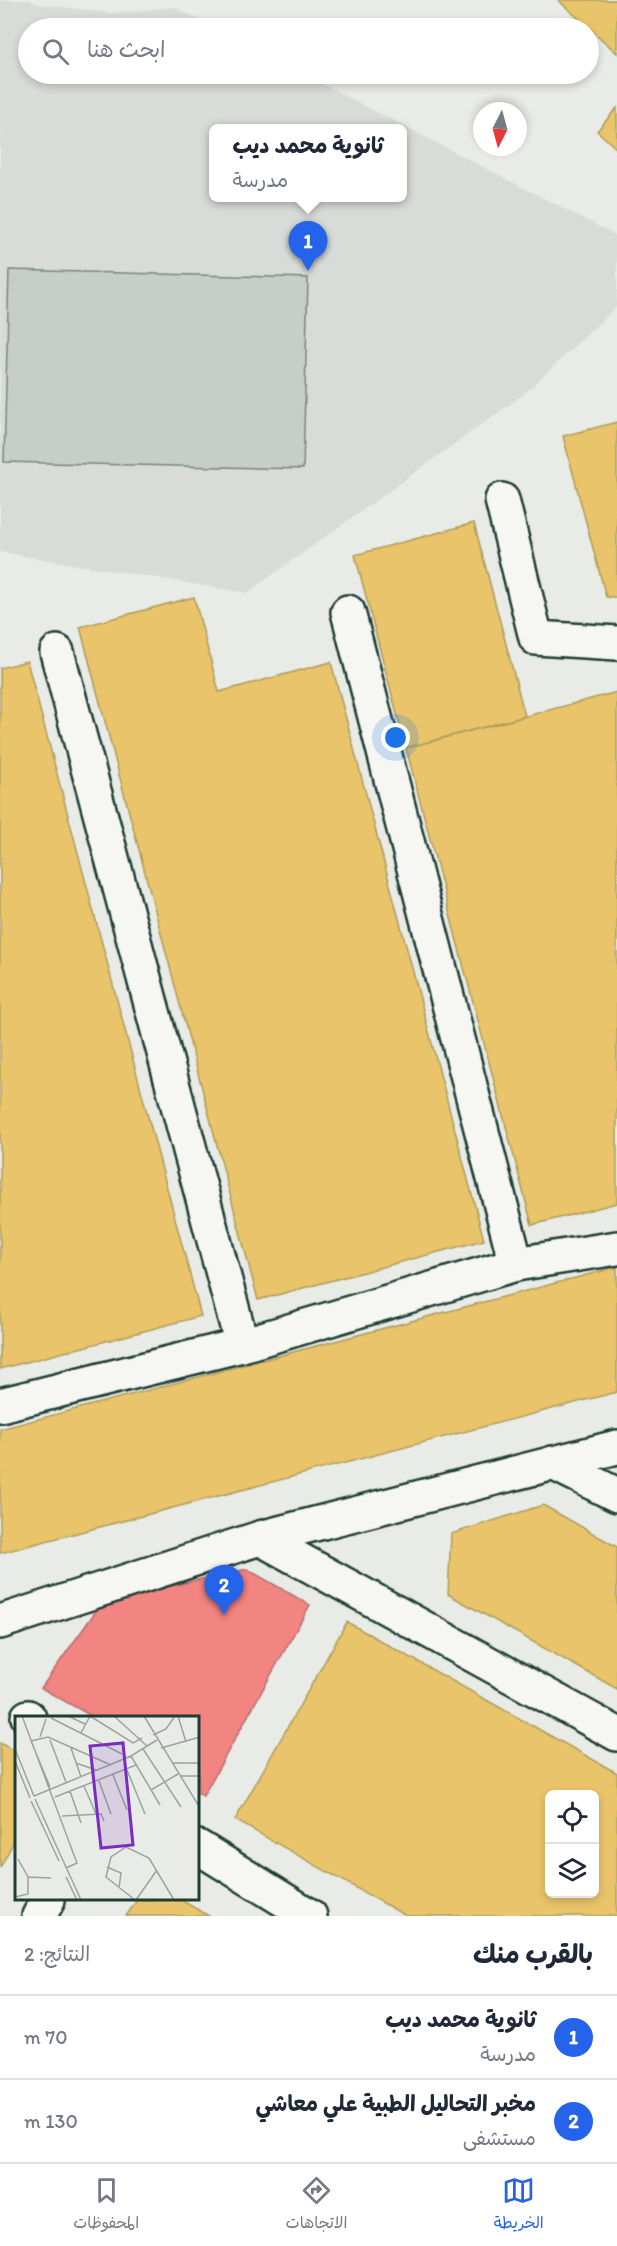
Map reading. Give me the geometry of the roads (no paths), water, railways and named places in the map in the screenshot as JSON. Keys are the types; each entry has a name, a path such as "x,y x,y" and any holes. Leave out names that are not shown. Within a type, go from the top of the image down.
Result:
{"street":[{"path":"502,500 536,638 617,644"},
{"path":"348,612 516,1264"},
{"path":"57,651 242,1345"},
{"path":"0,1404 242,1345 516,1264 617,1248"},
{"path":"0,1622 260,1538 617,1447"},
{"path":"553,1463 617,1495"},
{"path":"260,1538 617,1734"},
{"path":"200,1848 310,1916"},
{"path":"39,1916 47,1901"}],"place":[{"name":"ثانوية محمد ديب","path":"308,271"},
{"name":"مخبر التحاليل الطبية علي معاشي","path":"224,1615"}]}
